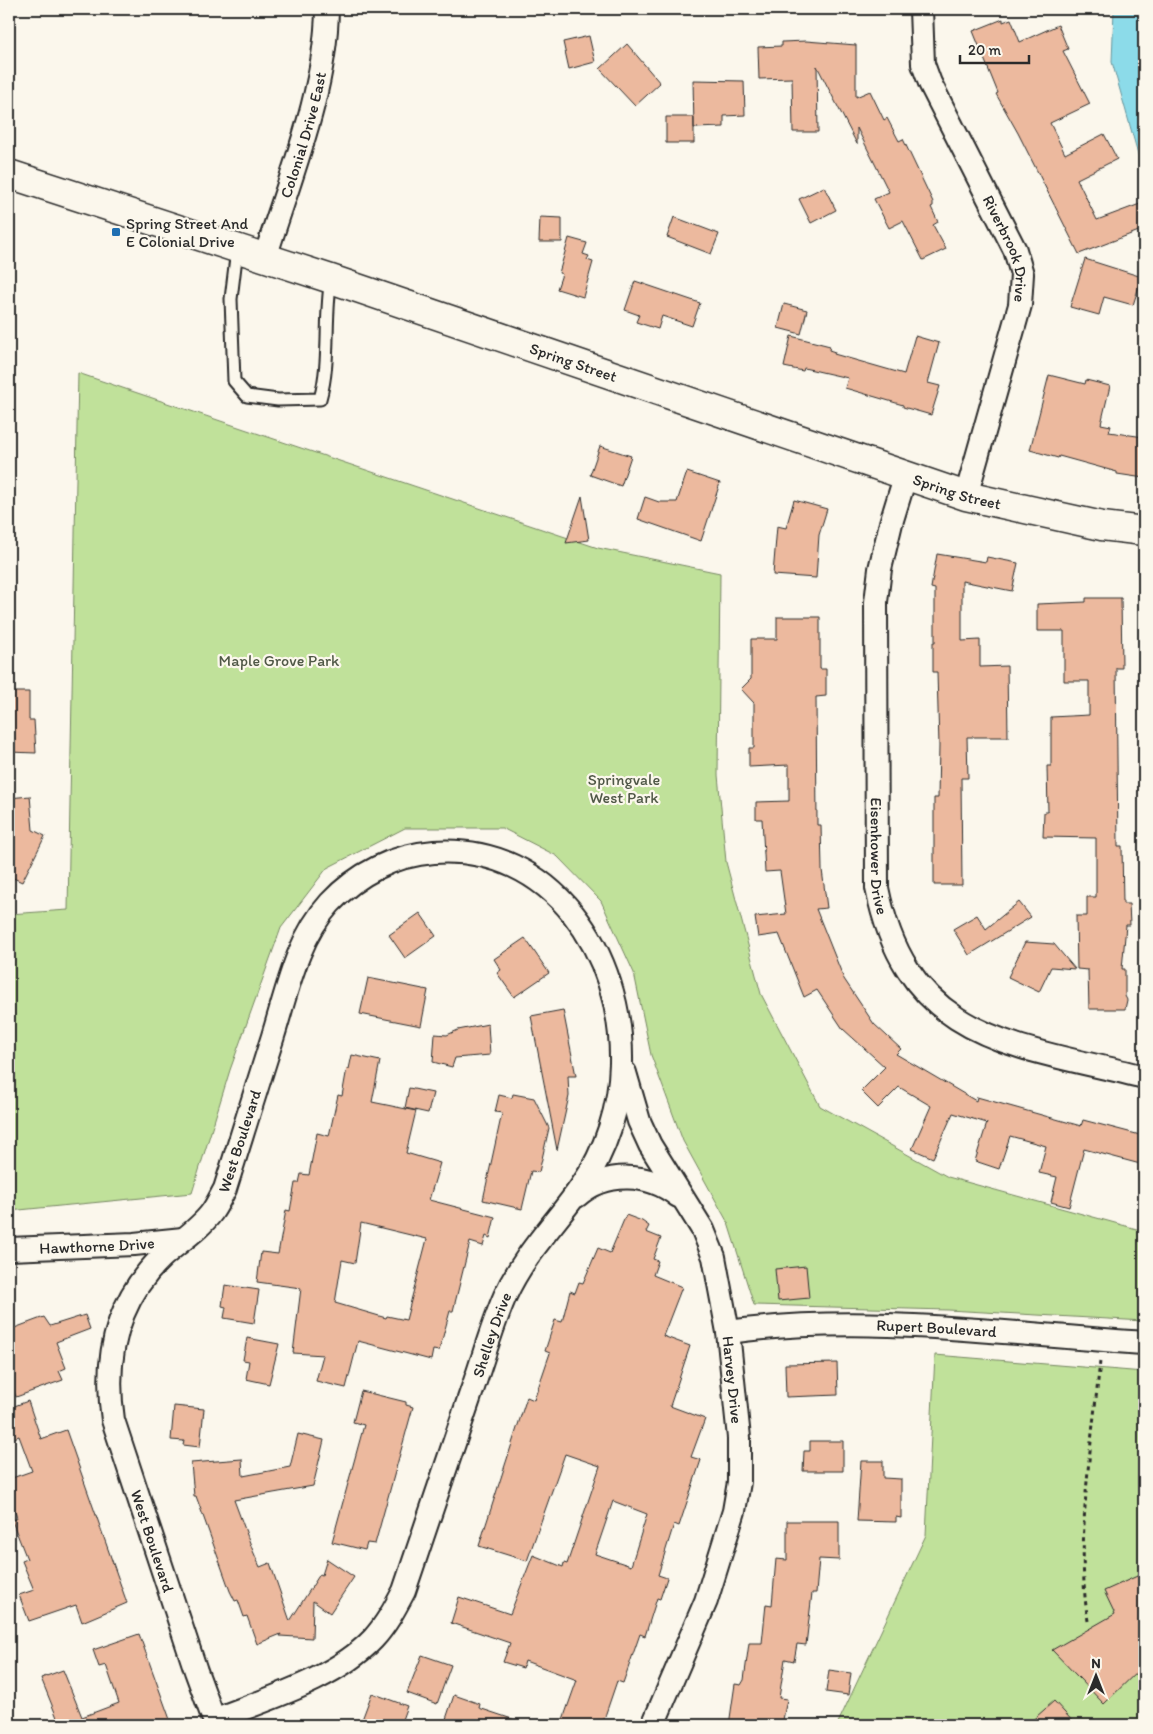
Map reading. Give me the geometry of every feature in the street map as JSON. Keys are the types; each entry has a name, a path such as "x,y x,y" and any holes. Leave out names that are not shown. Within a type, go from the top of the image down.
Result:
{"main road":[{"name":"Spring Street","path":"9,174 331,279 966,496 1092,524 1144,531"}],"street":[{"name":"Colonial Drive East","path":"265,258 317,91 324,48 327,9"},
{"name":"Riverbrook Drive","path":"921,9 923,64 930,83 1014,250 1022,279 1020,305 966,496"},
{"name":"Eisenhower Drive","path":"906,474 891,523 880,570 875,636 877,888 884,919 895,949 911,976 932,1000 970,1028 999,1041 1144,1078"},
{"name":"West Boulevard","path":"216,1723 196,1671 116,1430 109,1391 110,1362 115,1333 126,1306 141,1281 160,1259 212,1213 225,1189 293,970 312,927 328,905 348,886 371,870 396,859 423,852 450,851 476,853 504,861 546,884"},
{"name":"Shelley Drive","path":"216,1723 328,1673 352,1658 373,1639 390,1616 404,1591 503,1300 528,1254 569,1203 590,1173 607,1138 618,1100 621,1062 614,1003 600,959 584,927 566,904 546,884"},
{"name":"Harvey Drive","path":"620,1042 624,1070 639,1121 662,1169 703,1230 714,1257 728,1332 739,1438 738,1482 734,1511 706,1601 653,1725"},
{"path":"569,1203 585,1189 597,1183 623,1177 657,1183 670,1190 688,1206"},
{"name":"Hawthorne Drive","path":"9,1249 134,1244 184,1239"},
{"name":"Rupert Boulevard","path":"728,1332 756,1328 850,1323 1144,1344"}],"lane":[{"path":"237,249 232,299 234,381 247,396 278,400 320,399 326,376 327,303 331,279"}],"path":[{"path":"1088,1621 1083,1592 1086,1509 1102,1341"}],"green space":[{"name":"Maple Grove Park","path":"78,373 598,548 720,573 718,775 726,862 761,994 820,1106 948,1177 1144,1231 1144,1321 948,1310 754,1305 728,1223 683,1141 651,1055 634,973 601,901 557,856 502,828 405,828 327,868 281,928 230,1070 192,1193 9,1211 9,914 68,910"},
{"path":"935,1355 1144,1372 1144,1725 837,1725 926,1535"}],"water":[{"path":"1114,9 1141,9 1141,39 1144,45 1144,169 1140,161 1112,62"}],"building":[{"path":"1003,19 1003,22 1011,19 1020,42 1058,25 1068,49 1063,51 1090,104 1050,123 1065,154 1104,134 1117,159 1077,179 1097,220 1140,204 1144,216 1144,229 1079,254 1018,133 996,94 998,93 973,31"},
{"path":"589,36 595,62 569,69 563,42"},
{"path":"806,41 856,45 856,97 870,91 884,120 887,118 899,141 903,139 933,202 931,207 938,222 933,225 946,249 923,260 903,221 889,228 874,199 889,192 857,128 857,144 817,66 818,132 793,132 792,78 759,79 758,47 782,46 782,42"},
{"path":"627,44 660,83 635,106 600,69"},
{"path":"693,80 744,81 745,115 724,116 724,127 694,128"},
{"path":"666,117 694,117 694,143 666,143"},
{"path":"824,187 836,210 811,223 799,199"},
{"path":"540,217 562,218 562,242 539,242"},
{"path":"674,217 719,234 711,254 667,237"},
{"path":"569,238 587,243 583,254 589,256 587,260 593,262 583,297 557,289 562,274 559,273"},
{"path":"1085,259 1142,277 1133,305 1104,297 1099,315 1070,307"},
{"path":"635,281 700,303 692,326 662,316 658,329 636,322 639,315 625,310"},
{"path":"784,304 807,310 801,334 778,328"},
{"path":"791,336 830,346 829,350 835,352 834,354 904,374 915,336 939,343 928,383 940,386 931,415 845,388 848,378 804,368 803,371 784,367"},
{"path":"1049,375 1085,384 1086,380 1110,386 1101,424 1111,426 1109,432 1144,437 1144,478 1117,474 1117,472 1059,456 1058,458 1030,450"},
{"path":"600,446 631,456 621,486 590,475"},
{"path":"687,472 720,483 701,541 638,519 645,497 659,502 677,502"},
{"path":"582,496 589,540 566,543"},
{"path":"794,500 827,509 819,535 816,578 773,575 777,526 786,528"},
{"path":"937,554 986,562 987,557 1018,563 1012,591 962,581 962,641 980,640 980,667 1007,666 1008,737 967,737 968,778 961,778 962,885 934,885 934,798 938,798 939,746 937,672 933,672 935,589 931,588"},
{"path":"1086,598 1121,598 1122,668 1116,668 1118,846 1122,846 1123,904 1129,904 1130,925 1126,925 1122,969 1125,969 1125,996 1127,1000 1125,1009 1089,1009 1088,970 1077,969 1076,916 1087,916 1087,897 1096,897 1096,838 1043,837 1044,812 1048,812 1047,766 1051,766 1051,717 1089,715 1089,681 1064,681 1064,631 1037,631 1037,604 1086,602"},
{"path":"777,617 820,617 820,669 826,669 826,696 816,697 817,825 821,825 822,870 827,908 816,909 844,979 874,1024 901,1049 896,1054 976,1101 977,1097 1081,1126 1083,1120 1144,1136 1144,1165 1084,1149 1069,1207 1051,1202 1057,1177 1039,1173 1046,1146 1010,1136 999,1169 975,1161 987,1123 953,1113 933,1158 912,1149 931,1106 899,1087 878,1108 861,1091 885,1067 843,1029 817,990 804,997 779,934 758,937 755,917 786,914 780,871 765,872 762,819 756,819 756,802 789,801 789,765 749,767 749,748 754,748 754,703 741,689 751,679 751,639 777,639"},
{"path":"9,692 29,692 29,720 34,720 36,753 9,752"},
{"path":"30,796 33,830 45,836 22,882 9,876 9,798"},
{"path":"1019,902 1031,917 969,955 953,929 977,915 986,929"},
{"path":"420,913 436,936 405,958 389,935"},
{"path":"525,938 549,973 514,997 497,973 501,970 494,959"},
{"path":"1025,942 1054,944 1075,969 1051,967 1039,992 1008,977"},
{"path":"368,978 428,990 421,1026 360,1014"},
{"path":"563,1010 576,1076 568,1076 569,1096 557,1150 531,1016"},
{"path":"488,1024 490,1055 455,1058 452,1067 433,1062 435,1034 447,1035 458,1030"},
{"path":"352,1055 380,1061 372,1102 416,1111 406,1153 440,1163 429,1200 495,1217 490,1238 486,1236 483,1246 470,1242 453,1311 450,1311 439,1351 433,1350 431,1360 358,1341 346,1388 316,1381 323,1355 293,1353 301,1288 257,1282 261,1252 278,1254 286,1210 290,1211 295,1183 299,1183 301,1174 309,1175 317,1133 329,1136 338,1095 342,1096 347,1068 349,1069","holes":["361,1223 427,1239 406,1320 387,1316 386,1318 335,1303 342,1260 355,1263"]},
{"path":"409,1088 433,1093 428,1113 405,1108"},
{"path":"513,1094 534,1098 549,1128 539,1172 531,1171 522,1209 483,1200 502,1113 495,1112 499,1095 512,1098"},
{"path":"626,1215 642,1221 649,1226 646,1232 661,1238 653,1259 658,1261 653,1275 682,1287 663,1336 690,1346 670,1406 705,1419 691,1457 701,1460 679,1526 674,1524 658,1575 667,1578 660,1599 657,1598 645,1636 640,1634 623,1683 617,1681 602,1725 561,1725 577,1680 525,1661 523,1668 503,1662 510,1643 451,1623 459,1597 510,1614 533,1555 563,1567 564,1563 567,1564 600,1466 565,1454 527,1561 479,1546 527,1397 534,1400 550,1353 545,1351 555,1320 562,1322 570,1291 575,1293 579,1282 583,1283 598,1248 610,1253","holes":["613,1501 647,1514 631,1566 595,1554"]},
{"path":"806,1266 809,1298 778,1301 775,1269"},
{"path":"225,1285 259,1290 254,1323 224,1318 226,1307 222,1306"},
{"path":"85,1315 90,1329 56,1342 66,1368 59,1371 63,1380 16,1397 9,1378 9,1330 44,1317 50,1326"},
{"path":"247,1338 279,1344 269,1384 246,1379 249,1361 243,1360"},
{"path":"837,1363 838,1395 786,1397 785,1364"},
{"path":"361,1391 406,1402 406,1405 413,1407 375,1544 367,1543 365,1550 332,1542 364,1425 353,1422"},
{"path":"28,1401 41,1439 66,1430 127,1603 82,1622 76,1605 29,1621 19,1595 34,1590 22,1561 27,1559 12,1521 17,1518 9,1493 9,1479 32,1471 19,1436 9,1440 9,1408"},
{"path":"174,1406 204,1409 200,1447 183,1445 184,1441 171,1440"},
{"path":"298,1434 324,1440 313,1486 234,1500 253,1551 260,1567 270,1563 290,1621 320,1574 322,1575 327,1559 354,1577 330,1613 313,1601 312,1638 280,1636 281,1634 257,1644 247,1616 244,1617 238,1600 235,1601 230,1591 196,1496 194,1496 191,1463 242,1459 243,1476 290,1467"},
{"path":"810,1441 843,1441 843,1471 803,1471 804,1451 810,1451"},
{"path":"861,1461 883,1461 883,1478 901,1479 901,1518 896,1517 896,1522 857,1521"},
{"path":"787,1521 839,1521 839,1560 819,1559 816,1593 812,1593 806,1645 797,1644 794,1661 785,1659 779,1698 787,1699 782,1725 729,1725 735,1684 741,1685 744,1680 749,1643 762,1643 766,1604 772,1605 776,1559 787,1560"},
{"path":"1144,1573 1144,1665 1104,1704 1052,1650 1115,1614 1104,1591"},
{"path":"139,1634 172,1725 60,1725 41,1678 63,1670 82,1717 119,1703 106,1665 99,1667 93,1650"},
{"path":"422,1655 451,1665 437,1704 407,1693"},
{"path":"829,1670 851,1673 848,1695 826,1692"},
{"path":"372,1693 407,1706 400,1725 360,1725"},
{"path":"454,1695 480,1704 479,1708 521,1722 521,1725 463,1725 446,1719"},
{"path":"1054,1701 1076,1725 1027,1725"}],"place":[{"name":"Spring Street And E Colonial Drive","path":"116,232"}],"park label":[{"name":"Springvale West Park","path":"624,788"}]}
